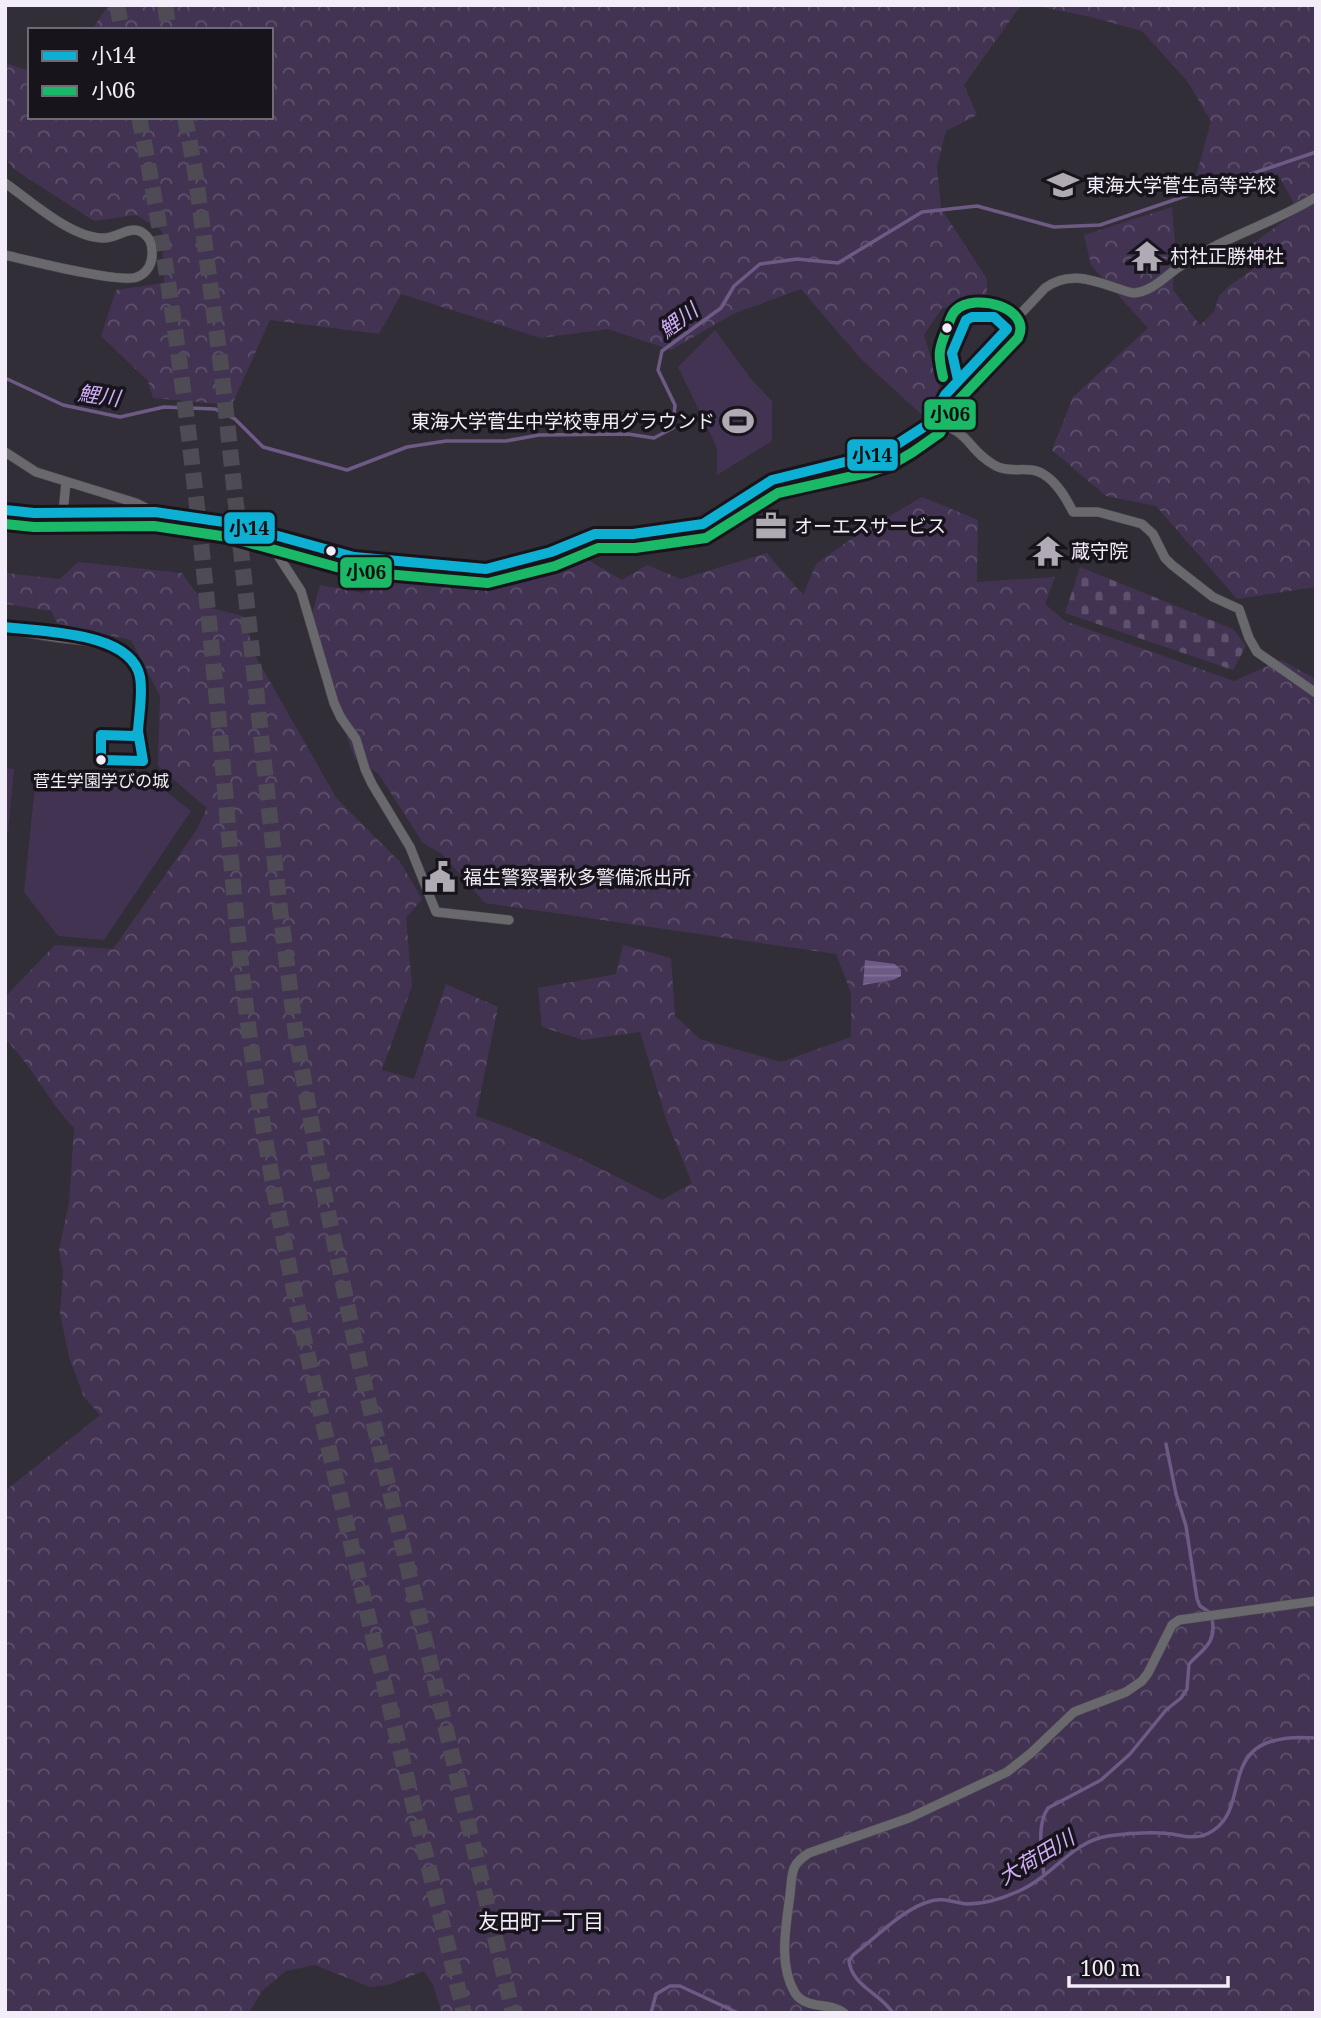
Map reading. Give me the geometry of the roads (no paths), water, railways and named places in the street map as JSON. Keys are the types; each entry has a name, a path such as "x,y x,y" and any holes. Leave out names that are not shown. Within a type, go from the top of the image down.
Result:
{"street":[{"path":"5,183 68,227 83,234 103,239 133,229 144,233 152,244 153,260 146,271 136,278 81,272 5,256"},
{"path":"5,510 63,513 155,512 231,523 354,557 486,569 551,552 595,534 633,534 703,524 772,480 885,452 930,423 945,395 1019,315 1057,279 1078,277 1133,293 1147,290 1180,266 1316,197"},
{"path":"930,423 951,427 960,432 997,467 1042,472 1064,493 1073,512 1098,512 1142,524 1153,534 1165,558 1172,565 1213,597 1239,609 1257,652 1316,693"},
{"path":"5,452 36,472 136,503 155,512"},
{"path":"63,513 66,482"},
{"path":"275,536 277,554 301,591 334,703 356,739 372,784 414,855 436,912 509,920"},
{"path":"5,627 94,639 114,645 124,652 140,677 138,731"},
{"path":"844,2013 839,2009 802,2000 795,1993 788,1974 785,1945 793,1871 802,1858 809,1853 867,1835 909,1818 1007,1772 1074,1712 1126,1692 1142,1681 1172,1625 1179,1620 1316,1601"}],"waterway":[{"name":"鯉川","path":"5,378 63,405 120,417 164,407 215,409 235,419 263,447 347,470 407,447 446,441 506,441 539,435 628,434 654,438 673,428 675,405 658,370 662,351 721,308 734,286 760,264 797,259 838,263 922,212 977,206 1054,227 1100,225 1316,152"},
{"path":"1166,1444 1176,1494 1186,1526 1197,1599 1200,1606 1209,1612"},
{"path":"1044,1875 1041,1831 1048,1808 1101,1780 1130,1754 1166,1710 1181,1698 1187,1689 1189,1664 1211,1640 1212,1619"},
{"name":"大荷田川","path":"893,2013 855,1977 849,1961 910,1910 936,1900 974,1904 1010,1895 1034,1883 1074,1851 1096,1839 1141,1833 1167,1833 1190,1837 1207,1834 1222,1823 1247,1759 1260,1746 1282,1739 1316,1738"},
{"name":"大荷田川","path":"651,2013 656,1994 670,1986 680,1986 738,2013"}],"tunnel":[{"path":"117,5 122,28"},
{"path":"165,5 169,28"},
{"path":"139,119 165,262 186,409 210,629 240,955 268,1156 290,1273 329,1447 464,2013"},
{"path":"185,119 195,171 221,366 296,1035 320,1173 358,1357 513,2013"}],"place":[{"name":"東海大学菅生高等学校","path":"1063,185"},
{"name":"村社正勝神社","path":"1147,256"},
{"name":"東海大学菅生中学校専用グラウンド","path":"738,421"},
{"name":"オーエスサービス","path":"771,526"},
{"name":"蔵守院","path":"1048,551"},
{"name":"菅生学園学びの城","path":"101,760"},
{"name":"福生警察署秋多警備派出所","path":"440,877"}],"district":[{"name":"友田町一丁目","path":"541,1921"}]}
